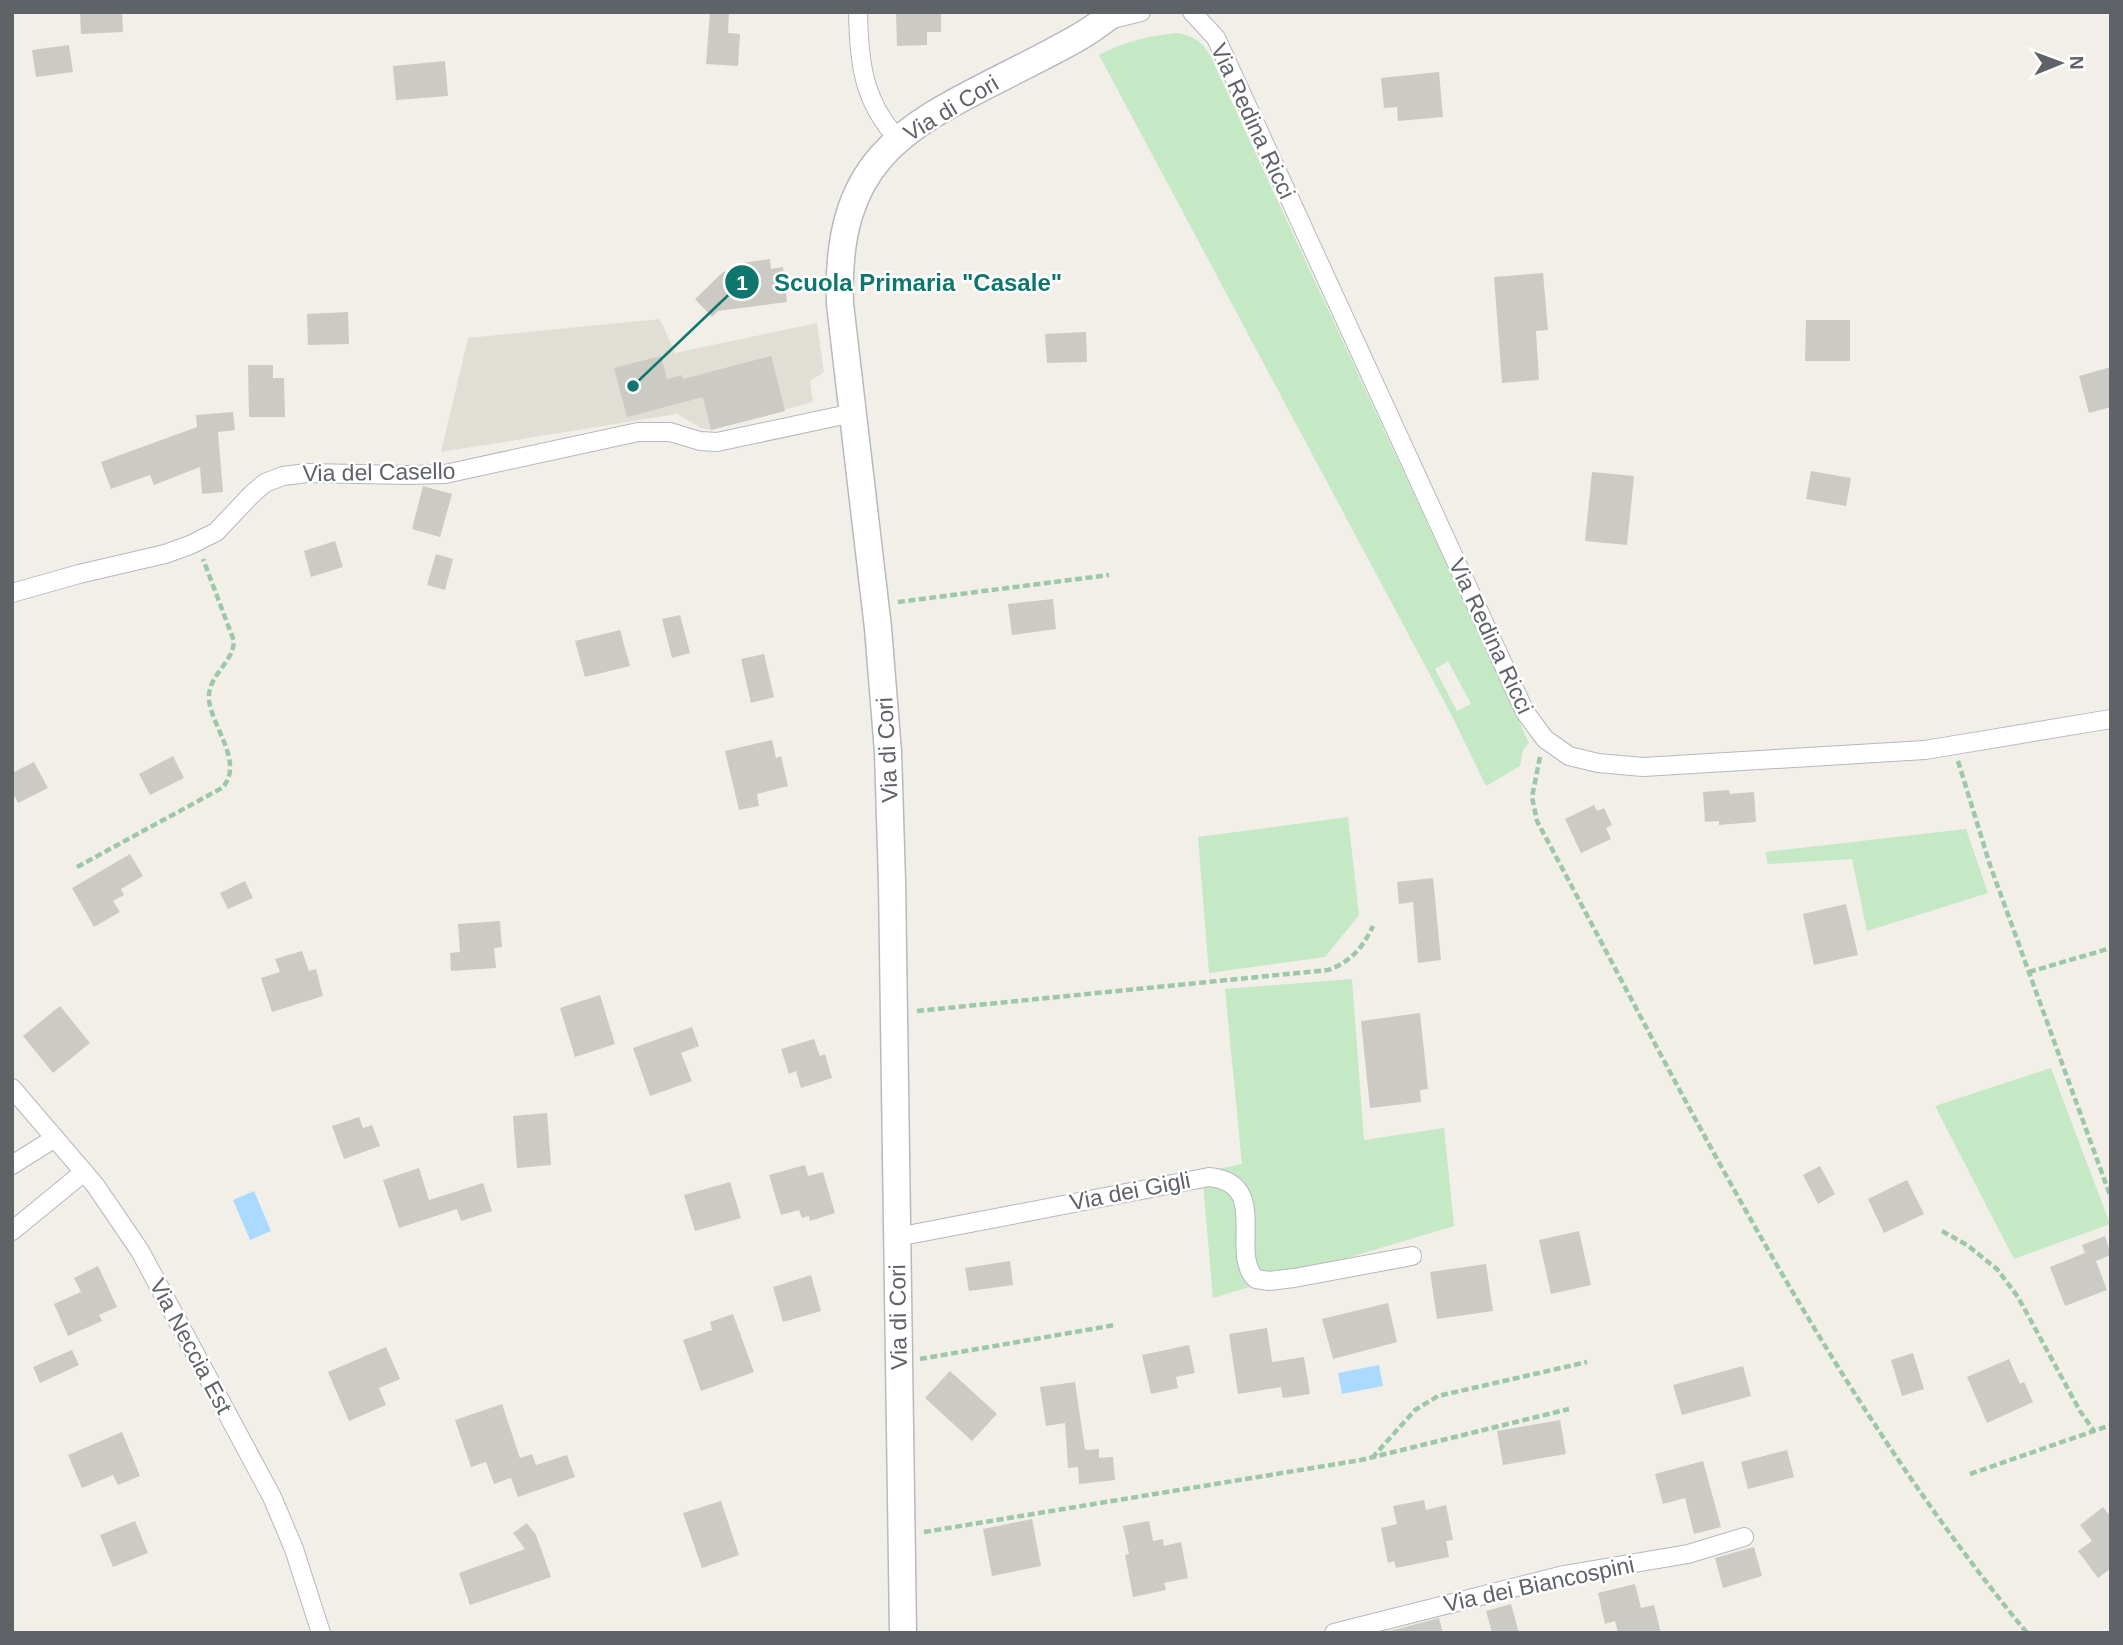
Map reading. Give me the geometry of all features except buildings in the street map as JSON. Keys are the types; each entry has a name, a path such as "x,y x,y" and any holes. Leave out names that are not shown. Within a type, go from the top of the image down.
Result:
{"main road":[{"name":"Via di Cori","path":"903,1633 887,740 875,604 840,304 842,241 848,215 861,182 898,139 931,116 1084,34 1109,17"}],"street":[{"path":"858,12 860,51 870,97 882,121 898,139"},
{"path":"1109,17 1141,12"},
{"name":"Via Redina Ricci","path":"1192,12 1216,38 1521,704 1545,739 1563,753 1583,761 1643,767 1912,752 2111,719"},
{"name":"Via del Casello","path":"12,593 165,554 197,542 216,532 258,489 283,476 307,473 445,474 645,431 670,432 700,441 717,442 853,413"},
{"name":"Via Neccia Est","path":"12,1088 84,1172 140,1251 266,1485 290,1537 321,1633"},
{"path":"12,1165 55,1138"},
{"path":"12,1231 84,1172"},
{"name":"Via dei Gigli","path":"897,1237 1209,1177 1230,1182 1239,1193 1245,1213 1248,1266 1256,1279 1269,1281 1294,1278 1412,1256"},
{"name":"Via dei Biancospini","path":"1334,1633 1592,1569 1699,1552 1744,1537"}],"path":[{"path":"77,867 222,788 228,780 229,759 213,716 209,693 213,680 232,652 234,641 197,542"},
{"path":"875,604 1109,575"},
{"path":"1545,739 1532,797 1537,821 1744,1207 1822,1343 1858,1398 1925,1497 1995,1594 2027,1633"},
{"path":"1954,746 1982,841 2111,1198"},
{"path":"894,1014 1328,970 1344,964 1359,950 1373,926"},
{"path":"2029,972 2111,948"},
{"path":"1942,1231 1967,1245 1997,1269 2018,1297 2080,1411 2094,1431"},
{"path":"899,1362 1115,1325"},
{"path":"1372,1458 1415,1410 1438,1396 1587,1362"},
{"path":"902,1536 1372,1458 1569,1409"},
{"path":"1970,1474 2111,1425"}],"shaded area":[{"path":"660,319 675,353 817,323 824,372 810,381 813,402 711,430 701,428 677,414 441,452 468,338"}],"green space":[{"path":"1177,33 1193,38 1210,55 1529,743 1523,750 1520,766 1486,786 1452,716 1099,55 1128,43","holes":["1448,661 1471,704 1457,711 1435,669"]},
{"path":"1348,817 1359,915 1325,957 1209,973 1198,837"},
{"path":"1966,829 1988,893 1867,931 1852,859 1768,864 1765,852"},
{"path":"1352,979 1364,1140 1444,1128 1454,1226 1213,1298 1202,1172 1242,1164 1225,989"},
{"path":"2051,1068 2110,1224 2014,1259 1935,1106"}],"water":[{"path":"254,1191 271,1231 250,1240 233,1200"},
{"path":"1379,1365 1383,1386 1342,1394 1338,1373"}],"place":[{"name":"Scuola Primaria \"Casale\"","path":"633,386"}]}
